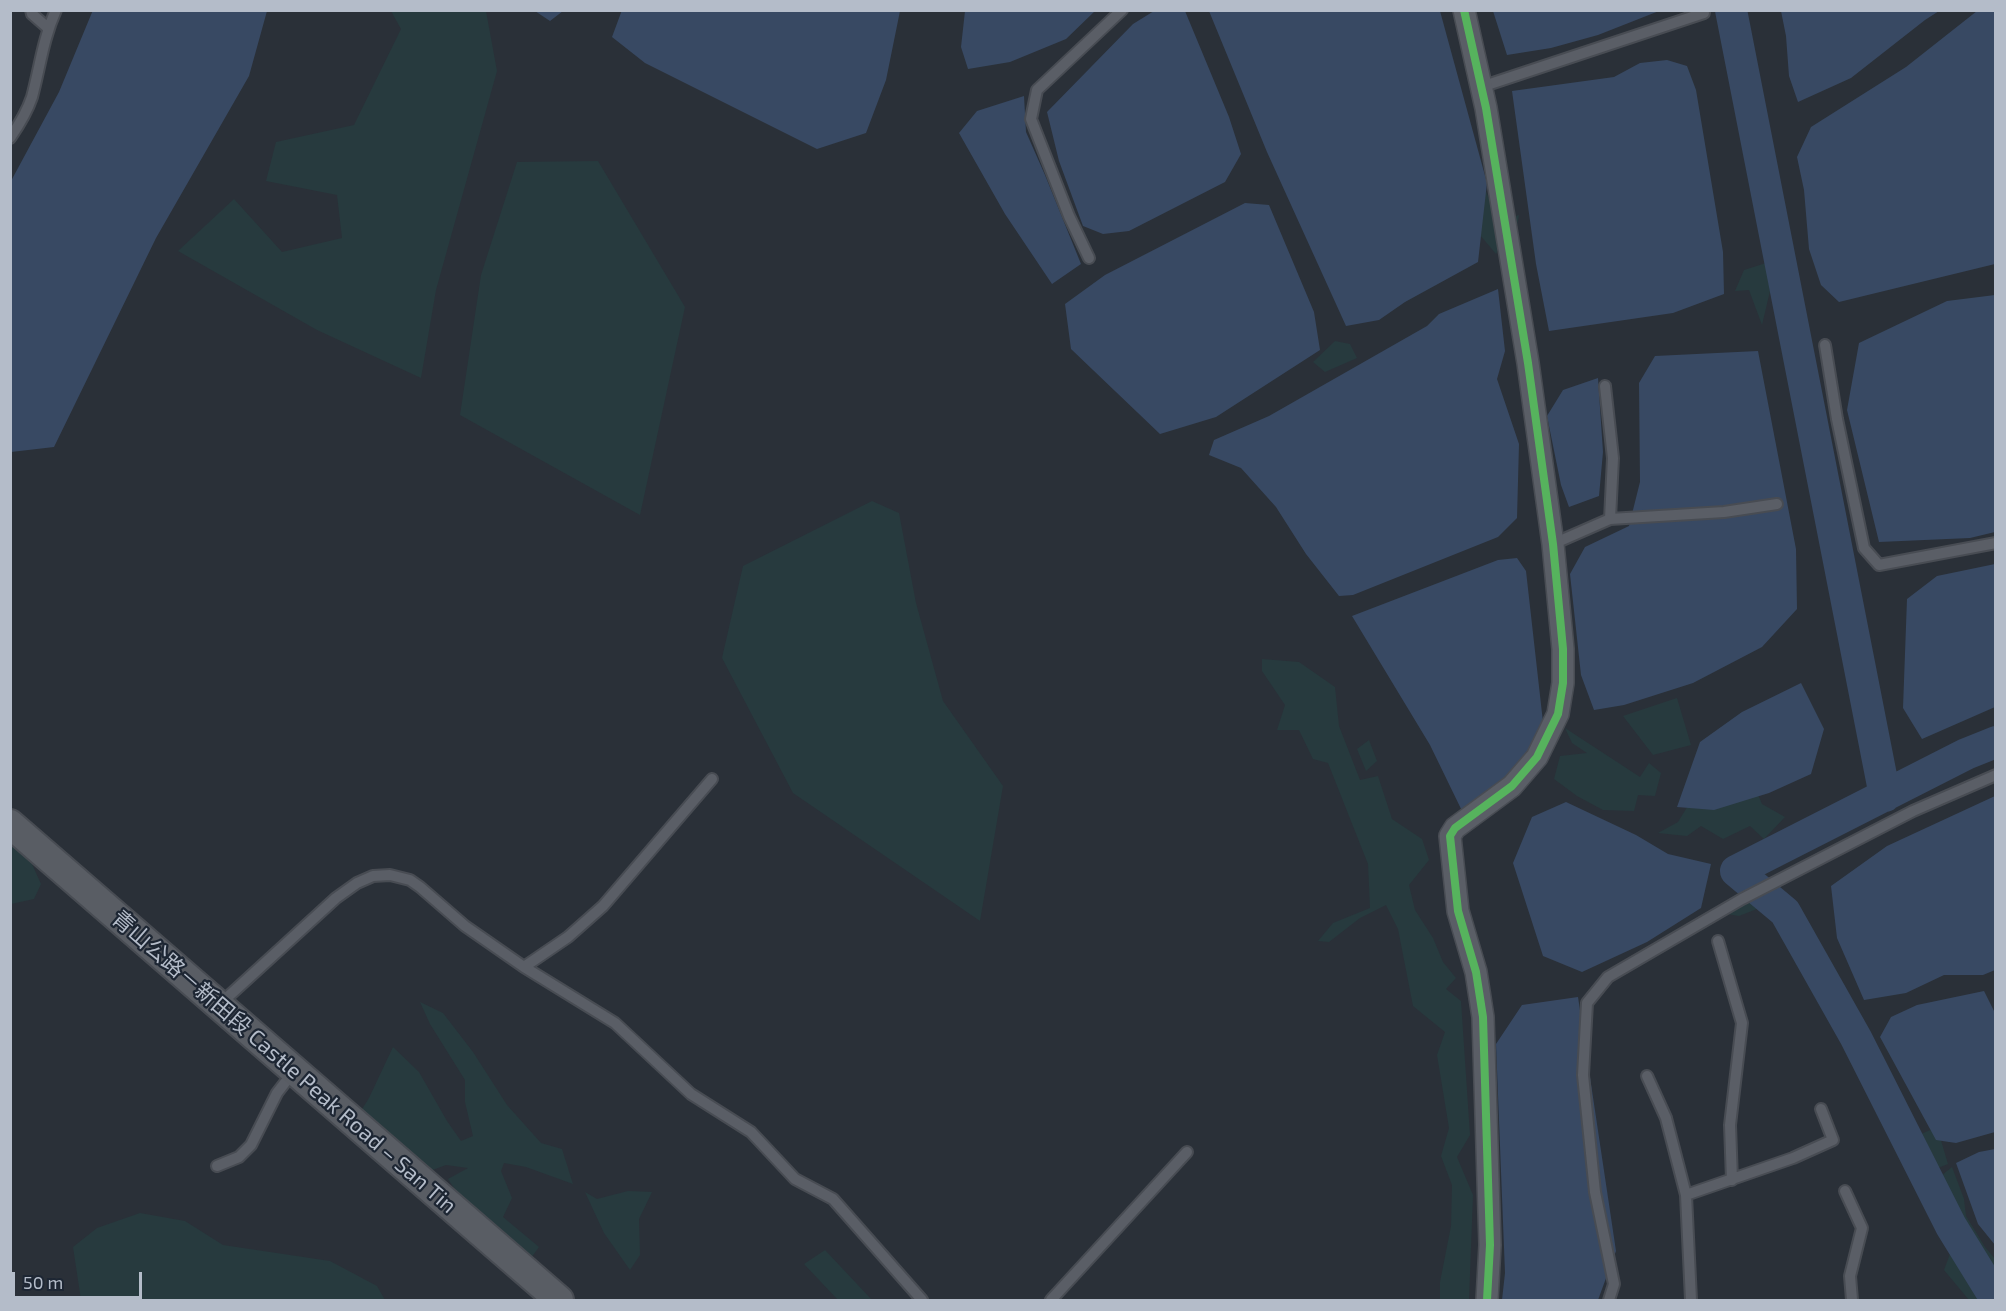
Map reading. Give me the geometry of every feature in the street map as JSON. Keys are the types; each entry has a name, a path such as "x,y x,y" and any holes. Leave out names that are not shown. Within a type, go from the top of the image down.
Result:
{"main road":[{"name":"青山公路－新田段 Castle Peak Road – San Tin","path":"10,824 559,1300"}],"street":[{"path":"1464,10 1481,87 1528,363 1553,544 1563,649 1563,682 1558,714 1537,757 1512,786 1455,828 1450,836 1458,911 1476,972 1482,1017 1490,1245 1487,1300"}],"lane":[{"path":"31,10 32,14 48,28"},
{"path":"10,138 21,123 31,98 48,28 56,10"},
{"path":"1089,258 1069,216 1031,119 1037,90 1122,10"},
{"path":"1481,87 1704,13"},
{"path":"1825,345 1837,419 1864,548 1879,565 1995,543"},
{"path":"1605,386 1613,458 1610,519"},
{"path":"1553,544 1610,519 1724,512 1777,504"},
{"path":"1609,1300 1614,1284 1595,1192 1583,1075 1587,1003 1608,977 1742,899 1913,811 1995,775"},
{"path":"524,967 568,937 603,906 712,778"},
{"path":"219,1005 336,898 357,883 373,876 390,875 410,880 465,926 524,967 615,1023 690,1094 751,1132 795,1179 833,1199 922,1300"},
{"path":"1718,941 1742,1023 1730,1125 1732,1180"},
{"path":"217,1166 239,1157 252,1145 277,1093 294,1071"},
{"path":"1647,1076 1666,1118 1686,1195 1691,1300"},
{"path":"1686,1195 1793,1158 1833,1140 1821,1109"},
{"path":"1051,1300 1187,1152"},
{"path":"1845,1191 1862,1228 1850,1276 1852,1300"}],"green space":[{"path":"391,11 486,11 497,71 436,290 421,378 317,330 178,251 234,199 282,252 342,238 337,195 266,181 276,142 354,125 401,29"},
{"path":"598,161 685,307 640,515 460,415 481,275 517,162"},
{"path":"1482,183 1495,211 1513,217 1519,215 1516,231 1502,243 1496,254 1480,235"},
{"path":"1766,263 1770,291 1762,325 1749,290 1735,291 1744,270"},
{"path":"1335,341 1350,344 1357,358 1325,372 1313,362"},
{"path":"872,501 899,513 916,603 943,701 1003,786 980,921 793,793 722,658 743,566"},
{"path":"1262,659 1299,662 1335,687 1339,726 1360,780 1378,776 1392,819 1422,839 1429,860 1409,885 1415,910 1433,938 1443,962 1456,978 1446,989 1461,1001 1470,1135 1457,1157 1473,1195 1469,1300 1440,1300 1440,1282 1451,1226 1452,1185 1441,1156 1449,1128 1437,1055 1445,1032 1413,1006 1398,929 1386,905 1360,918 1329,942 1318,941 1333,923 1370,908 1368,864 1328,763 1313,759 1299,730 1277,730 1285,705 1262,671"},
{"path":"1677,698 1691,745 1653,755 1623,716"},
{"path":"1565,728 1640,777 1649,763 1661,773 1655,796 1638,795 1634,811 1603,810 1577,796 1554,779 1560,756 1587,753 1572,743"},
{"path":"1369,740 1377,761 1366,771 1357,749"},
{"path":"1705,778 1753,783 1762,804 1785,817 1764,839 1750,826 1723,839 1701,826 1687,836 1658,833 1678,822"},
{"path":"10,827 18,833 41,884 34,899 11,904"},
{"path":"1757,898 1762,907 1739,916 1727,914"},
{"path":"420,1002 443,1013 473,1052 507,1105 541,1143 562,1149 573,1184 526,1167 504,1163 501,1171 512,1198 503,1217 539,1247 526,1265 478,1224 448,1179 468,1168 446,1165 419,1175 356,1119 369,1098 393,1047 419,1072 461,1141 473,1136 465,1102 465,1080 430,1024"},
{"path":"1900,1103 1921,1134 1937,1127 1948,1164 1917,1176 1908,1165 1888,1117"},
{"path":"1952,1167 1964,1199 1966,1216 1995,1259 1995,1274 1986,1273 1976,1244 1934,1211 1925,1189"},
{"path":"628,1191 652,1192 639,1219 640,1255 630,1270 604,1233 585,1192 597,1199"},
{"path":"140,1213 185,1221 223,1245 330,1261 377,1286 385,1300 81,1300 73,1247 97,1228"},
{"path":"825,1250 872,1300 838,1300 804,1264"},
{"path":"1950,1254 1968,1270 1985,1300 1969,1300 1944,1270"}],"water":[{"path":"93,10 267,11 249,76 156,238 54,447 11,452 11,181 59,92"},
{"path":"622,10 900,11 886,80 866,133 817,149 645,63 612,37"},
{"path":"965,10 1095,11 1066,39 1010,62 968,69 961,47"},
{"path":"1493,10 1659,11 1598,35 1551,48 1507,55"},
{"path":"1781,10 1939,11 1851,78 1798,102 1789,76 1786,36"},
{"path":"535,11 563,11 550,21"},
{"path":"1154,11 1185,11 1229,117 1241,154 1225,182 1129,231 1103,234 1083,226 1059,161 1047,112 1133,24"},
{"path":"1209,11 1440,11 1487,183 1478,262 1405,302 1379,320 1346,326 1267,152"},
{"path":"1977,11 1995,11 1995,264 1839,302 1821,285 1809,249 1804,190 1797,157 1811,127 1906,67"},
{"path":"1667,60 1687,66 1696,90 1723,252 1724,294 1673,313 1549,331 1536,264 1512,91 1614,77 1640,63"},
{"path":"1024,96 1026,132 1081,264 1052,284 1005,214 959,133 977,111"},
{"path":"1245,203 1269,205 1314,312 1320,350 1216,417 1160,434 1071,349 1065,304 1105,275"},
{"path":"1498,289 1505,351 1497,379 1519,444 1517,518 1498,537 1353,595 1339,596 1306,554 1276,507 1241,468 1209,455 1214,440 1269,416 1427,326 1439,314"},
{"path":"1995,295 1995,532 1970,538 1879,542 1847,410 1859,343 1947,301"},
{"path":"1758,351 1796,549 1797,609 1762,647 1693,683 1624,705 1594,710 1581,675 1570,574 1585,547 1629,526 1640,482 1639,383 1655,356"},
{"path":"1598,378 1603,452 1599,496 1569,507 1561,485 1547,416 1563,390"},
{"path":"1517,558 1526,571 1544,731 1505,801 1464,815 1430,745 1352,616 1498,560"},
{"path":"1995,564 1995,707 1922,739 1903,708 1907,599 1937,576"},
{"path":"1801,683 1824,729 1811,774 1769,793 1714,810 1677,807 1700,742 1742,712"},
{"path":"1995,796 1995,970 1983,975 1944,975 1906,993 1864,1000 1837,938 1831,886 1887,846"},
{"path":"1566,802 1636,835 1668,854 1711,864 1701,908 1647,942 1582,972 1543,956 1513,863 1532,817"},
{"path":"1984,991 1995,1013 1995,1132 1956,1143 1936,1140 1880,1037 1891,1017 1917,1005"},
{"path":"1578,997 1616,1251 1598,1300 1502,1300 1505,1273 1496,1044 1522,1005"},
{"path":"1996,1149 1995,1245 1978,1224 1956,1163 1979,1152"}],"waterway":[{"path":"1731,10 1885,796"},
{"path":"1996,742 1966,754 1736,871 1785,912 1856,1038 1951,1226 1996,1299"}],"cycle path":[{"path":"1464,10 1486,108 1528,363 1553,544 1563,649 1563,683 1558,714 1537,757 1512,786 1455,828 1450,836 1458,911 1476,972 1483,1017 1490,1245 1487,1300"}]}
